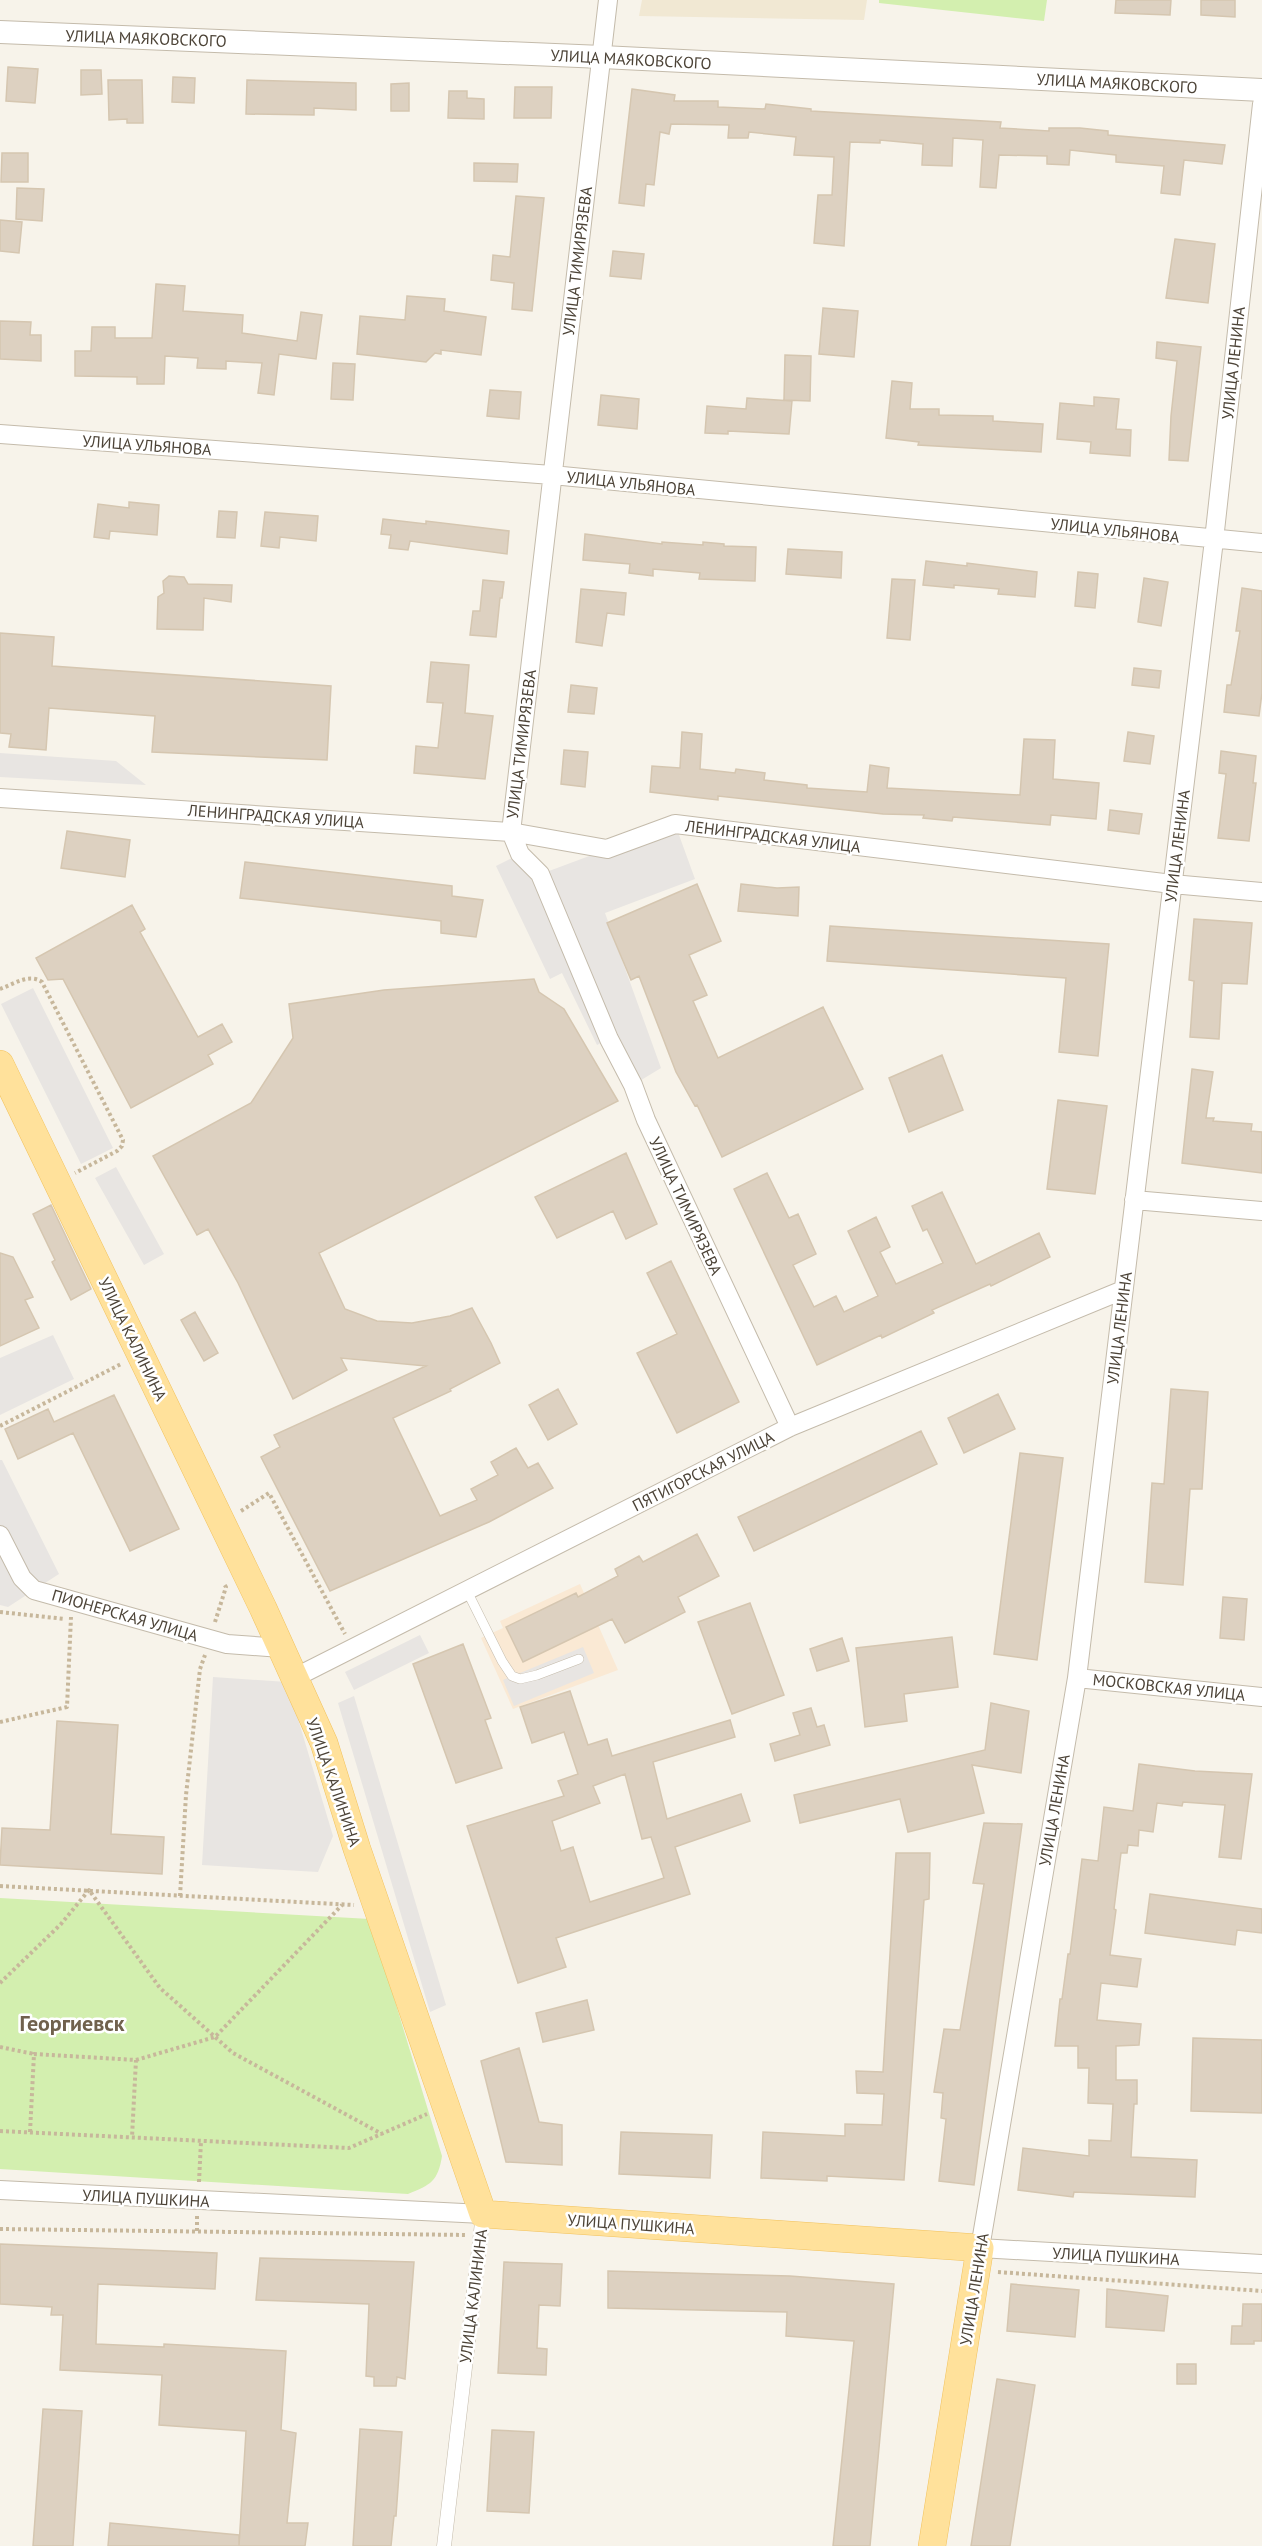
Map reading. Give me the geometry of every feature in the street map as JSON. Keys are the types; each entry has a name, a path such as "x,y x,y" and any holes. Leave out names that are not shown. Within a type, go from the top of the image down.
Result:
{"main road":[{"name":"УЛИЦА КАЛИНИНА","path":"0,1064 281,1648 324,1743 375,1901 447,2110 481,2224"},
{"name":"УЛИЦА ПУШКИНА","path":"481,2224 978,2259"},
{"name":"УЛИЦА ЛЕНИНА","path":"932,2546 978,2259"}],"street":[{"name":"УЛИЦА ТИМИРЯЗЕВА","path":"608,0 511,832 520,854 540,874 609,1039 633,1085 646,1120 790,1427"},
{"name":"УЛИЦА МАЯКОВСКОГО","path":"0,32 602,57 1262,90"},
{"name":"УЛИЦА ЛЕНИНА","path":"978,2259 1077,1678 1214,540 1262,104"},
{"name":"УЛИЦА УЛЬЯНОВА","path":"0,434 552,475 1262,543"},
{"name":"ЛЕНИНГРАДСКАЯ УЛИЦА","path":"0,798 511,832 607,849 675,824 1172,884 1262,892"},
{"path":"1134,1200 1262,1211"},
{"name":"ПЯТИГОРСКАЯ УЛИЦА","path":"294,1678 790,1427 1123,1290"},
{"name":"ПИОНЕРСКАЯ УЛИЦА","path":"0,1535 22,1578 34,1590 227,1644 281,1648"},
{"name":"МОСКОВСКАЯ УЛИЦА","path":"1077,1678 1262,1697"},
{"name":"УЛИЦА ПУШКИНА","path":"0,2190 481,2224"},
{"name":"УЛИЦА КАЛИНИНА","path":"444,2546 481,2224"},
{"name":"УЛИЦА ПУШКИНА","path":"978,2259 1262,2264"}],"lane":[{"path":"467,1591 502,1661 512,1676 520,1679 537,1675 579,1659"}],"path":[{"path":"0,989 28,978 36,978 42,982 123,1140 122,1146 117,1151 57,1182"},
{"path":"0,1426 140,1354"},
{"path":"0,1722 67,1707 72,1600"},
{"path":"0,1612 71,1620"},
{"path":"0,1886 363,1905 375,1901"},
{"path":"0,1983 61,1924 89,1890"},
{"path":"89,1890 160,1988 215,2037 243,2059 382,2134"},
{"path":"0,2047 34,2054 136,2060 215,2037 342,1904"},
{"path":"30,2132 34,2054"},
{"path":"132,2137 136,2060"},
{"path":"0,2131 349,2148 424,2115 447,2110"},
{"path":"0,2229 481,2224"},
{"path":"978,2259 1262,2291"}],"shaded area":[{"path":"642,0 867,0 864,20 639,16"},
{"path":"0,753 116,761 146,785 0,777"},
{"path":"675,824 695,879 605,913 661,1068 633,1085 609,1039 597,1045 562,973 550,979 496,866 520,854 541,874"},
{"path":"33,988 113,1148 81,1164 1,1004"},
{"path":"116,1167 164,1254 144,1265 95,1178"},
{"path":"53,1335 74,1379 0,1415 0,1358"},
{"path":"0,1460 59,1574 8,1607 0,1605"},
{"path":"580,1584 618,1670 513,1709 481,1638 503,1628 500,1621"},
{"path":"420,1635 429,1653 354,1690 345,1672"},
{"path":"583,1647 594,1673 514,1706 503,1680"},
{"path":"213,1677 287,1682 333,1836 318,1872 202,1865"},
{"path":"354,1696 446,2005 430,2012 338,1703"}],"green space":[{"path":"879,0 1047,0 1044,21 879,3"},
{"path":"0,1898 370,1919 442,2156 436,2177 428,2185 408,2194 0,2169"}],"building":[{"path":"1116,0 1171,0 1170,15 1115,13"},
{"path":"1201,0 1235,0 1235,17 1201,15"},
{"path":"8,67 38,69 35,103 6,101"},
{"path":"81,70 101,70 102,94 81,95"},
{"path":"173,77 195,78 194,103 172,102"},
{"path":"108,80 142,80 143,123 127,123 127,119 109,120"},
{"path":"247,80 356,83 356,110 314,108 314,115 246,114"},
{"path":"409,83 409,111 391,111 391,84"},
{"path":"515,87 552,87 551,118 514,118"},
{"path":"632,89 675,95 674,101 718,101 718,107 765,109 766,104 811,109 811,111 1001,122 1000,128 1049,131 1049,128 1080,128 1108,131 1108,135 1225,145 1222,164 1184,160 1180,195 1161,193 1164,166 1116,162 1116,155 1070,150 1069,165 1047,164 1047,156 999,155 996,188 980,187 983,140 953,138 952,166 922,165 923,144 880,140 880,143 850,142 844,246 814,243 818,195 832,195 834,157 794,155 796,137 749,132 748,138 728,138 729,125 671,124 669,134 660,132 654,185 646,184 644,206 619,203"},
{"path":"449,91 467,91 467,98 484,99 484,119 448,118"},
{"path":"2,153 28,153 28,182 1,182"},
{"path":"474,163 518,164 517,182 474,181"},
{"path":"17,188 44,189 42,221 16,219"},
{"path":"516,196 544,198 532,311 512,309 514,283 491,280 493,255 510,257"},
{"path":"0,220 22,222 19,253 0,251"},
{"path":"1175,239 1215,244 1208,303 1166,298"},
{"path":"613,251 644,254 641,279 610,276"},
{"path":"156,284 185,286 183,311 243,315 242,333 297,341 301,312 322,315 316,359 279,354 274,395 258,393 262,363 226,361 226,369 197,368 198,358 165,356 164,384 137,384 137,377 75,376 75,351 91,351 92,327 115,327 115,338 152,338"},
{"path":"407,296 445,299 444,311 486,317 481,355 441,350 441,354 435,353 426,362 357,354 360,316 405,320"},
{"path":"823,308 858,311 854,357 819,354"},
{"path":"0,321 31,322 30,335 41,335 41,361 0,359"},
{"path":"1157,342 1201,347 1188,461 1169,460 1177,361 1156,358"},
{"path":"785,355 811,356 810,401 784,400"},
{"path":"333,363 355,364 353,400 331,399"},
{"path":"892,381 912,383 910,409 939,409 939,415 993,416 993,421 1043,424 1041,452 918,445 919,442 886,438"},
{"path":"490,390 521,392 519,419 487,416"},
{"path":"601,395 639,399 637,429 598,425"},
{"path":"1094,397 1119,399 1116,429 1131,430 1130,456 1090,453 1091,442 1057,439 1060,403 1094,406"},
{"path":"747,398 792,401 789,434 728,431 728,434 705,433 707,406 746,409"},
{"path":"129,502 159,505 157,535 110,531 109,539 94,537 98,504 129,508"},
{"path":"219,511 237,512 235,538 217,537"},
{"path":"265,512 318,516 316,541 280,537 279,548 261,546"},
{"path":"383,519 426,524 426,521 509,531 507,554 410,541 408,550 389,548 391,535 381,534"},
{"path":"585,534 662,544 662,542 703,545 703,542 724,544 724,546 756,547 755,581 699,579 700,573 653,569 653,576 629,573 630,564 583,560"},
{"path":"788,549 842,552 841,578 786,574"},
{"path":"926,561 967,566 967,563 1037,572 1035,597 998,594 999,589 923,585"},
{"path":"1078,572 1098,574 1095,608 1075,606"},
{"path":"169,576 184,577 188,584 232,585 231,602 204,598 203,630 157,629 158,597 164,593 163,581"},
{"path":"1144,578 1168,582 1161,626 1138,622"},
{"path":"892,579 915,580 910,640 887,638"},
{"path":"483,580 504,582 496,637 470,635 473,611 480,611"},
{"path":"1242,588 1262,591 1262,693 1259,716 1224,712 1227,685 1231,685 1240,631 1236,631"},
{"path":"581,589 626,593 624,615 607,613 602,646 576,642"},
{"path":"0,633 54,637 52,666 331,686 327,760 152,752 155,716 49,708 46,750 9,747 11,734 0,733"},
{"path":"431,662 469,665 465,713 493,716 485,779 414,773 416,746 438,748 443,703 427,702"},
{"path":"1134,668 1161,671 1159,688 1132,685"},
{"path":"571,685 597,688 594,714 568,712"},
{"path":"682,732 702,734 700,769 735,773 736,769 765,773 764,780 807,785 807,788 867,792 870,765 889,768 887,788 1020,795 1024,739 1055,740 1053,779 1099,783 1096,819 1051,815 1050,825 953,817 952,821 923,818 924,815 883,814 718,796 718,800 650,792 652,766 680,768"},
{"path":"1128,732 1154,736 1150,764 1124,761"},
{"path":"564,750 588,752 585,787 561,784"},
{"path":"1221,751 1256,756 1253,783 1256,783 1249,841 1218,838 1226,774 1219,773"},
{"path":"1110,810 1142,814 1139,834 1108,830"},
{"path":"67,831 130,840 125,877 61,868"},
{"path":"245,862 452,886 452,896 483,900 476,937 441,933 441,921 240,898"},
{"path":"697,884 721,941 689,955 707,995 693,1001 718,1058 823,1007 863,1089 722,1157 697,1105 695,1106 676,1072 639,976 631,980 607,923"},
{"path":"741,884 777,888 799,887 798,916 738,911"},
{"path":"132,905 145,929 140,932 198,1037 222,1024 232,1042 208,1055 213,1064 131,1108 63,979 48,980 36,958"},
{"path":"1194,919 1252,923 1247,984 1222,983 1219,1039 1190,1037 1194,981 1189,980"},
{"path":"830,926 1109,944 1098,1056 1059,1052 1066,978 827,961"},
{"path":"534,979 539,992 564,1009 618,1101 319,1253 345,1309 377,1321 412,1323 450,1316 472,1308 491,1343 500,1363 450,1389 451,1391 393,1418 440,1516 477,1500 471,1489 498,1475 491,1462 516,1448 528,1468 538,1463 553,1488 489,1522 330,1591 261,1457 280,1447 274,1435 426,1366 341,1358 347,1370 293,1399 238,1283 208,1229 197,1235 153,1156 251,1103 293,1038 289,1004 384,990"},
{"path":"942,1055 963,1110 909,1132 889,1078"},
{"path":"1192,1069 1213,1072 1206,1118 1214,1118 1213,1121 1252,1124 1251,1131 1262,1132 1262,1173 1182,1163"},
{"path":"1058,1100 1107,1106 1095,1194 1047,1189"},
{"path":"626,1153 657,1224 626,1239 613,1211 557,1238 535,1197"},
{"path":"767,1173 789,1218 798,1214 816,1254 793,1265 814,1307 836,1296 844,1312 878,1296 848,1231 876,1217 890,1247 880,1252 896,1284 943,1263 927,1229 923,1231 912,1206 942,1192 976,1264 1039,1233 1050,1257 991,1286 990,1284 932,1310 934,1313 882,1338 881,1335 817,1365 734,1189"},
{"path":"51,1205 91,1289 71,1300 52,1262 55,1260 33,1214"},
{"path":"0,1253 13,1257 33,1297 25,1300 39,1328 0,1346"},
{"path":"671,1261 739,1402 677,1433 637,1353 677,1334 647,1273"},
{"path":"195,1312 218,1353 204,1361 181,1320"},
{"path":"558,1389 577,1424 548,1440 529,1405"},
{"path":"1171,1389 1208,1392 1202,1489 1190,1489 1183,1585 1145,1582 1152,1483 1164,1484"},
{"path":"998,1394 1015,1429 964,1453 948,1418"},
{"path":"114,1395 179,1529 130,1551 73,1433 18,1459 5,1429 48,1409 54,1422"},
{"path":"921,1431 937,1464 754,1551 738,1517"},
{"path":"1020,1453 1063,1458 1037,1660 994,1654"},
{"path":"697,1534 719,1576 678,1597 685,1612 625,1643 612,1619 523,1662 506,1627 576,1593 578,1597 618,1576 615,1569 639,1556 643,1562"},
{"path":"1223,1597 1247,1599 1244,1640 1220,1638"},
{"path":"750,1603 784,1695 732,1714 698,1622"},
{"path":"952,1637 958,1687 904,1694 907,1721 865,1727 856,1648"},
{"path":"842,1638 849,1661 817,1671 810,1649"},
{"path":"463,1644 491,1718 485,1720 502,1768 456,1783 413,1664"},
{"path":"570,1691 588,1745 607,1739 612,1756 730,1720 735,1737 653,1762 667,1819 741,1794 750,1821 675,1847 690,1894 556,1938 566,1967 518,1983 467,1826 564,1796 558,1781 578,1774 564,1732 532,1743 520,1707","holes":["625,1774 642,1839 651,1837 664,1878 590,1902 573,1847 561,1851 552,1821 600,1803 593,1786"]},
{"path":"991,1703 1029,1711 1021,1773 972,1765 984,1813 908,1832 900,1799 800,1823 794,1795 985,1750"},
{"path":"811,1708 817,1727 824,1725 830,1745 775,1761 770,1744 800,1735 793,1713"},
{"path":"57,1721 118,1725 111,1834 164,1837 162,1874 0,1865 2,1828 50,1830"},
{"path":"1139,1764 1195,1771 1252,1774 1241,1859 1219,1857 1225,1805 1183,1802 1182,1806 1157,1803 1153,1832 1139,1830 1138,1846 1128,1845 1127,1853 1121,1853 1114,1909 1116,1910 1110,1955 1141,1959 1137,1987 1101,1983 1097,2020 1141,2024 1139,2045 1116,2046 1116,2080 1137,2080 1137,2104 1134,2104 1131,2157 1197,2160 1195,2197 1074,2192 1073,2197 1018,2190 1023,2148 1089,2156 1089,2140 1111,2141 1113,2104 1088,2103 1089,2068 1078,2068 1078,2046 1055,2046 1082,1859 1098,1861 1104,1807 1133,1811"},
{"path":"984,1823 1022,1824 974,2185 939,2181 946,2119 941,2118 943,2093 934,2092 944,2029 960,2030 984,1884 973,1883"},
{"path":"896,1853 930,1853 929,1899 924,1900 904,2180 827,2176 827,2181 761,2178 763,2132 845,2136 845,2124 882,2125 884,2094 857,2093 856,2071 883,2072"},
{"path":"1150,1894 1262,1909 1262,1933 1237,1930 1235,1945 1145,1933"},
{"path":"587,2000 594,2030 543,2042 536,2013"},
{"path":"1193,2038 1262,2040 1262,2113 1191,2111"},
{"path":"519,2048 539,2122 562,2125 562,2165 506,2162 481,2061"},
{"path":"621,2132 712,2135 710,2178 619,2174"},
{"path":"0,2244 217,2253 215,2289 98,2284 96,2344 164,2347 164,2344 286,2351 281,2430 296,2433 287,2523 308,2523 305,2546 239,2546 246,2431 159,2425 162,2375 60,2370 63,2315 51,2315 52,2307 0,2304"},
{"path":"260,2258 414,2262 405,2379 397,2377 396,2386 374,2386 374,2377 366,2376 369,2304 256,2300"},
{"path":"504,2262 562,2264 560,2306 539,2305 537,2348 547,2349 546,2375 498,2373"},
{"path":"608,2271 790,2276 894,2284 870,2546 833,2546 854,2341 786,2336 787,2312 608,2308"},
{"path":"1011,2284 1079,2290 1075,2337 1007,2331"},
{"path":"1107,2289 1168,2296 1164,2331 1106,2327"},
{"path":"1243,2304 1262,2304 1262,2341 1254,2341 1254,2344 1231,2344 1232,2326 1242,2326"},
{"path":"1177,2364 1196,2364 1196,2384 1177,2384"},
{"path":"997,2379 1035,2385 1010,2546 971,2546"},
{"path":"43,2409 82,2411 73,2546 33,2546"},
{"path":"360,2429 402,2432 396,2516 394,2516 391,2546 353,2546"},
{"path":"492,2430 534,2432 529,2513 487,2511"},
{"path":"110,2523 239,2535 239,2546 108,2546"}],"district":[{"name":"Георгиевск","path":"72,2023"}]}
